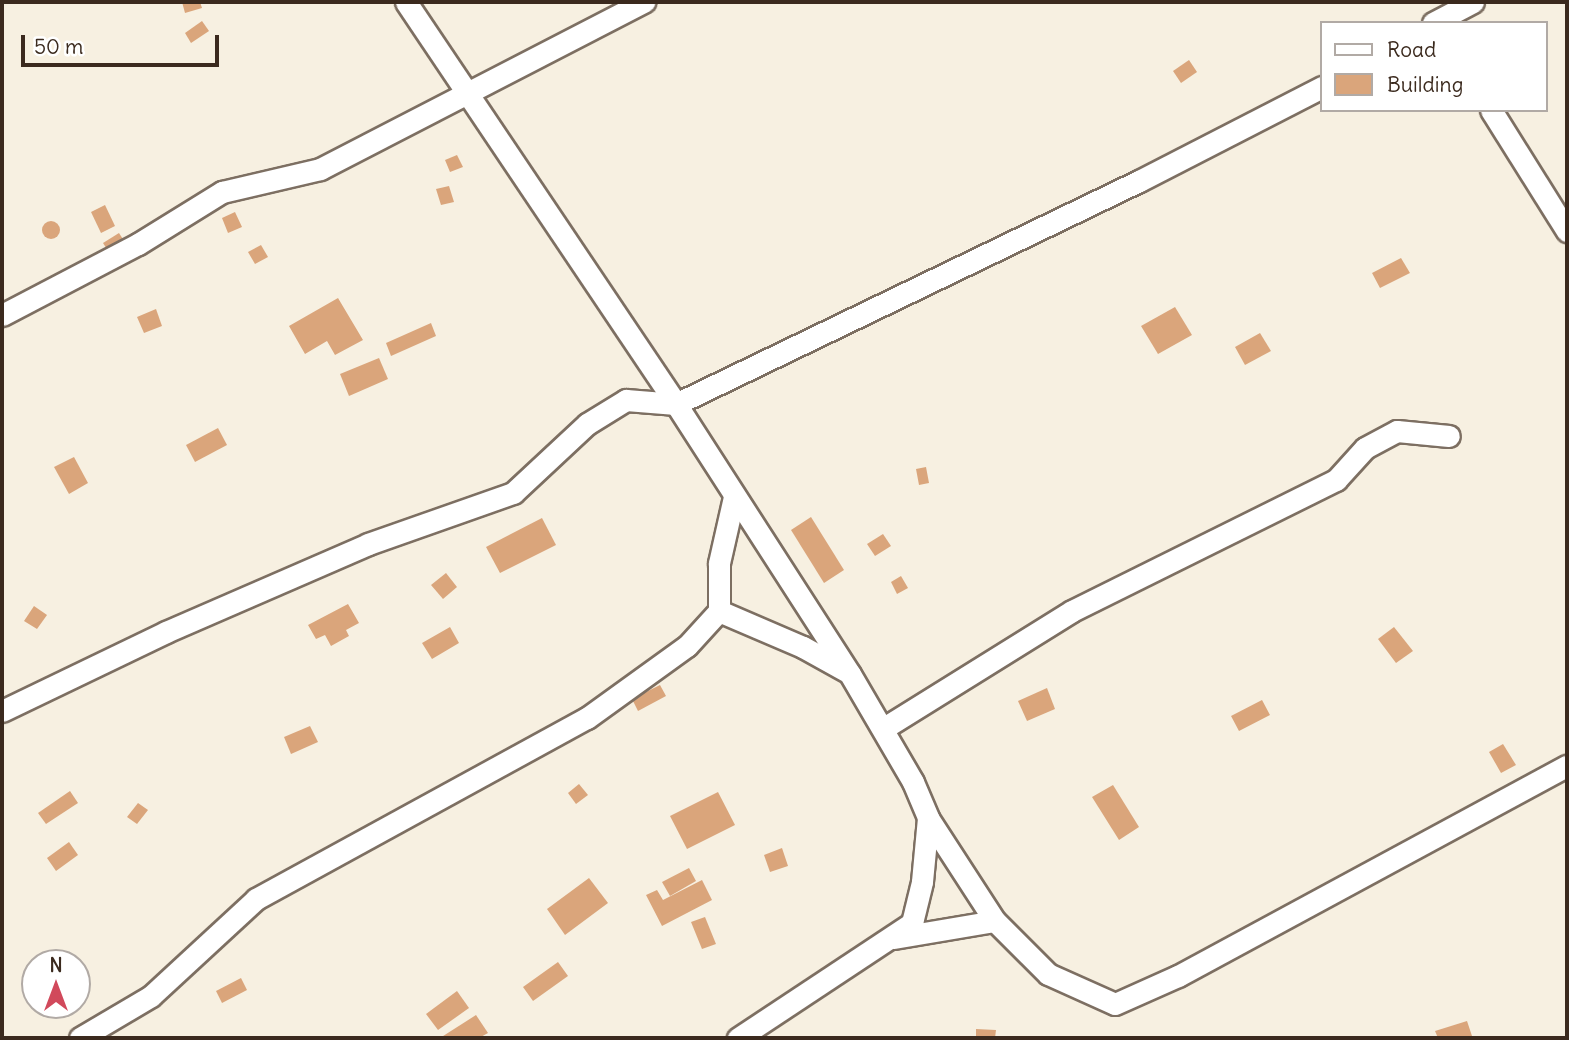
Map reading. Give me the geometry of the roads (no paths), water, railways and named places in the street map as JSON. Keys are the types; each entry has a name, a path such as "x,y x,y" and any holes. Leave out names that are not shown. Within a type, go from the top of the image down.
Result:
{"street":[{"path":"406,2 676,404 850,674 884,728 928,818 995,921 1048,974 1115,1004 1178,976 1567,766"},
{"path":"2,315 138,244 222,192 320,169 644,2"},
{"path":"1448,15 1473,2"},
{"path":"2,711 166,632 368,544 513,493 587,424 626,400 676,404 1139,181 1320,88"},
{"path":"1492,112 1567,231"},
{"path":"884,728 1072,611 1336,480 1365,448 1397,431 1449,436"},
{"path":"80,1038 151,996 256,899 587,718 687,646 719,611 719,563 734,497"},
{"path":"719,611 803,647 850,674"},
{"path":"738,1038 912,923 922,882 928,818"},
{"path":"888,939 995,921"}]}
